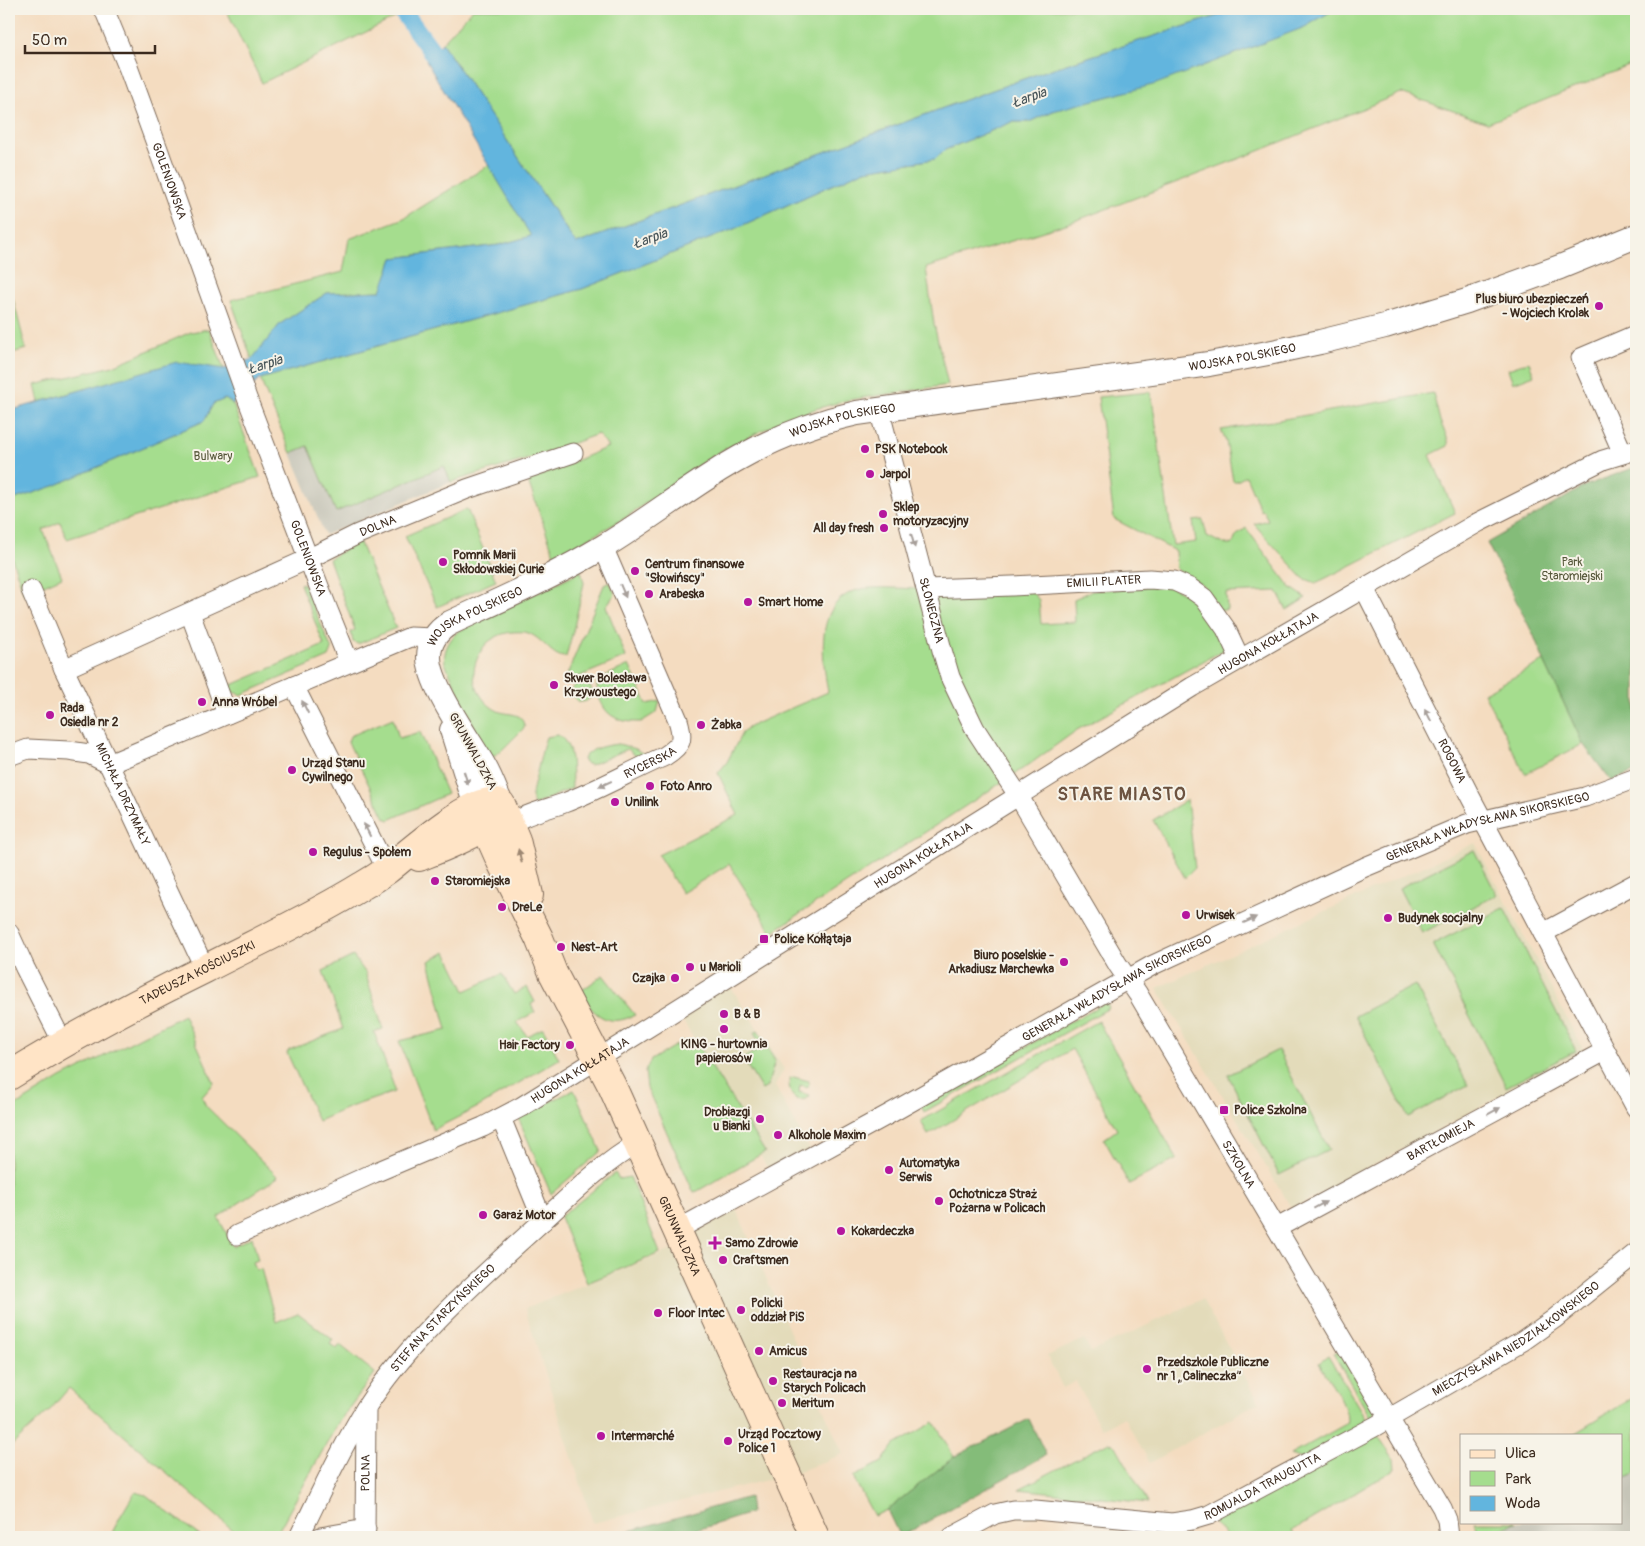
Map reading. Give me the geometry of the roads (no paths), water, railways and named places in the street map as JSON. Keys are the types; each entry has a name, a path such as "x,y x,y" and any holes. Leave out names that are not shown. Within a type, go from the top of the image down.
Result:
{"main road":[{"name":"GRUNWALDZKA","path":"493,815 498,856 556,979 598,1059 638,1143 814,1537"},
{"name":"GRUNWALDZKA","path":"493,815 520,856 538,938"},
{"name":"TADEUSZA KOŚCIUSZKI","path":"9,1076 63,1043 307,917 387,870 450,844 493,815"}],"street":[{"name":"GOLENIOWSKA","path":"104,9 152,131 247,398 308,559 350,662"},
{"name":"WOJSKA POLSKIEGO","path":"109,764 410,637 434,638 448,624 603,547 705,478 749,453 818,423 850,414 879,409 1209,364 1327,341 1385,326 1467,301 1560,267 1636,236"},
{"path":"1631,446 1581,358 1635,335"},
{"name":"SŁONECZNA","path":"879,409 942,650 957,691 975,729 1018,795"},
{"name":"HUGONA KOŁŁĄTAJA","path":"237,1235 501,1118 558,1085 1165,703 1479,522 1631,446"},
{"name":"DOLNA","path":"64,669 308,559 358,534 467,489 573,453"},
{"name":"RYCERSKA","path":"493,815 541,810 563,803 665,756 677,748 681,741 678,720 603,547"},
{"name":"EMILII PLATER","path":"926,589 1150,579 1174,581 1190,588 1204,598 1226,629 1240,659"},
{"name":"ROGOWA","path":"1364,588 1636,1108"},
{"name":"MICHAŁA DRZYMAŁY","path":"31,590 64,669 205,969"},
{"path":"190,613 227,714"},
{"name":"GRUNWALDZKA","path":"434,638 429,652 430,665 443,697 485,768 493,815"},
{"path":"294,686 387,870"},
{"path":"9,756 28,749 70,751 89,754 109,764"},
{"name":"GENERAŁA WŁADYSŁAWA SIKORSKIEGO","path":"677,1230 900,1108 1152,965 1365,867 1467,824 1585,797 1636,778"},
{"name":"SZKOLNA","path":"1018,795 1098,933 1128,979 1390,1417 1442,1508 1449,1527 1449,1537"},
{"path":"1543,932 1636,883"},
{"path":"9,932 63,1043"},
{"name":"BARTŁOMIEJA","path":"1277,1228 1606,1051"},
{"path":"501,1118 543,1221"},
{"name":"STEFANA STARZYŃSKIEGO","path":"299,1537 366,1409 397,1366 433,1324 468,1289 607,1164 638,1143"},
{"name":"MIECZYSŁAWA NIEDZIAŁKOWSKIEGO","path":"1390,1417 1523,1341 1554,1319 1636,1253"},
{"name":"POLNA","path":"366,1409 366,1533"},
{"name":"ROMUALDA TRAUGUTTA","path":"952,1537 995,1514 1013,1510 1035,1510 1172,1523 1198,1519 1215,1512 1390,1417"},
{"path":"320,1537 366,1533"}],"water":[{"name":"Łarpia","path":"1239,9 1335,9 1305,27 1156,84 1053,111 1029,122 1012,122 945,150 935,159 865,170 734,229 582,289 260,379 233,404 225,399 213,404 204,421 54,486 9,501 9,411 177,362 224,369 252,359 280,324 327,293 381,291 393,258 499,245 531,236 426,61 442,43 576,244 1054,68"}],"waterway":[{"path":"401,9 433,53"}],"place":[{"name":"Plus biuro ubezpieczeń - Wojciech Krolak","path":"1599,306"},
{"name":"PSK Notebook","path":"865,449"},
{"name":"Jarpol","path":"870,474"},
{"name":"Sklep motoryzacyjny","path":"883,514"},
{"name":"All day fresh","path":"884,528"},
{"name":"Pomnik Marii Skłodowskiej Curie","path":"443,562"},
{"name":"Centrum finansowe \"Słowińscy\"","path":"635,571"},
{"name":"Arabeska","path":"649,594"},
{"name":"Smart Home","path":"748,602"},
{"name":"Skwer Bolesława Krzywoustego","path":"554,685"},
{"name":"Anna Wróbel","path":"202,702"},
{"name":"Rada Osiedla nr 2","path":"50,715"},
{"name":"Żabka","path":"701,725"},
{"name":"Urząd Stanu Cywilnego","path":"292,770"},
{"name":"Foto Anro","path":"650,786"},
{"name":"Unilink","path":"615,802"},
{"name":"Regulus - Społem","path":"313,852"},
{"name":"Staromiejska","path":"435,881"},
{"name":"DreLe","path":"502,907"},
{"name":"Urwisek","path":"1186,915"},
{"name":"Budynek socjalny","path":"1388,918"},
{"name":"Police Kołłątaja","path":"764,939"},
{"name":"Nest-Art","path":"561,947"},
{"name":"Biuro poselskie - Arkadiusz Marchewka","path":"1064,962"},
{"name":"u Marioli","path":"690,967"},
{"name":"Czajka","path":"675,978"},
{"name":"B & B","path":"724,1014"},
{"name":"KING - hurtownia papierosów","path":"724,1029"},
{"name":"Hair Factory","path":"570,1045"},
{"name":"Police Szkolna","path":"1224,1110"},
{"name":"Drobiazgi u Bianki","path":"760,1119"},
{"name":"Alkohole Maxim","path":"778,1135"},
{"name":"Automatyka Serwis","path":"889,1170"},
{"name":"Ochotnicza Straż Pożarna w Policach","path":"939,1201"},
{"name":"Garaż Motor","path":"483,1215"},
{"name":"Kokardeczka","path":"841,1231"},
{"name":"Samo Zdrowie","path":"715,1243"},
{"name":"Craftsmen","path":"723,1260"},
{"name":"Policki oddział PiS","path":"741,1310"},
{"name":"Floor Intec","path":"658,1313"},
{"name":"Amicus","path":"759,1351"},
{"name":"Przedszkole Publiczne nr 1 „Calineczka”","path":"1147,1369"},
{"name":"Restauracja na Starych Policach","path":"773,1381"},
{"name":"Meritum","path":"782,1403"},
{"name":"Intermarché","path":"601,1436"},
{"name":"Urząd Pocztowy Police 1","path":"728,1441"}],"district":[{"name":"STARE MIASTO","path":"1122,794"}],"park label":[{"name":"Bulwary","path":"213,456"},
{"name":"Park Staromiejski","path":"1572,569"}]}
